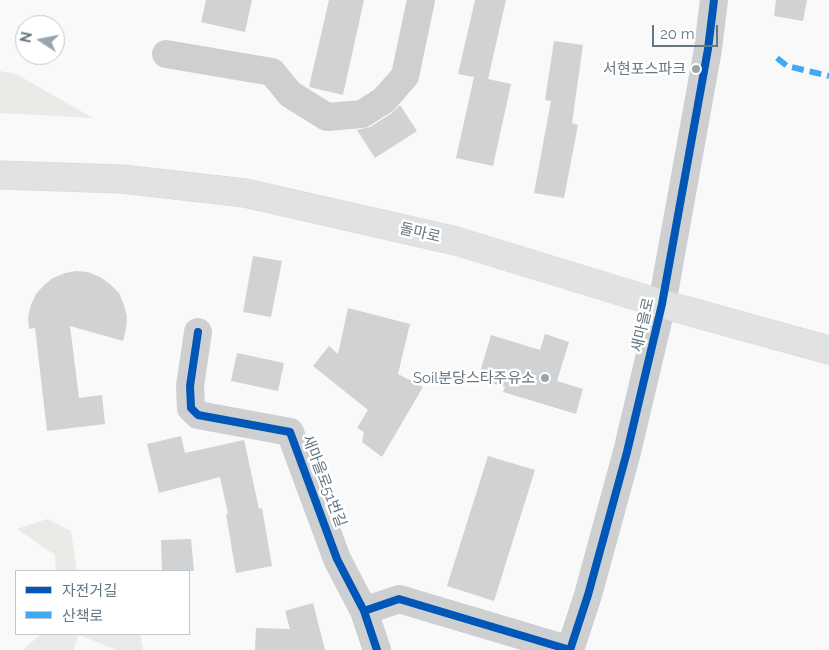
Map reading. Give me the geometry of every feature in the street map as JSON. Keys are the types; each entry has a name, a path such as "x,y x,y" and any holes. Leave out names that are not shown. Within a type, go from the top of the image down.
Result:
{"main road":[{"name":"돌마로","path":"0,174 122,178 245,193 456,241 662,304 829,350"}],"street":[{"path":"166,54 272,72 290,94 327,117 362,114 384,100 405,76 422,0"},
{"name":"새마을로","path":"570,650 588,595 624,461 662,304 708,49 714,0"},
{"name":"새마을로51번길","path":"198,332 190,386 191,408 198,415 290,432 337,559 364,611 377,650"},
{"path":"364,611 399,600 570,650"}],"shaded area":[{"path":"0,71 16,74 93,118 0,113"},
{"path":"47,519 71,531 77,570 56,570 55,555 17,529"},
{"path":"40,635 79,635 73,650 23,650"},
{"path":"79,635 140,635 143,650 117,650"}],"building":[{"path":"206,0 252,0 245,32 201,22"},
{"path":"329,0 364,0 343,95 309,87"},
{"path":"475,0 506,0 488,79 511,84 493,166 456,158 474,77 458,74"},
{"path":"776,0 807,0 803,21 774,16"},
{"path":"554,41 583,45 572,123 578,125 564,198 534,193 551,101 545,100"},
{"path":"400,105 417,131 375,158 357,130 370,127 392,113"},
{"path":"253,256 282,261 271,317 243,312"},
{"path":"76,271 88,272 100,277 119,293 127,317 126,329 123,341 70,326 79,398 102,395 105,424 47,431 35,328 29,329 28,317 36,294 44,285 53,278"},
{"path":"348,308 410,324 398,374 423,387 382,457 362,442 364,432 357,428 368,410 313,366 329,346 338,354"},
{"path":"545,334 569,342 557,381 583,389 576,414 503,392 505,387 478,379 491,335 540,350"},
{"path":"237,353 284,363 278,391 231,381"},
{"path":"181,436 185,453 244,440 259,509 262,508 272,566 236,573 226,514 228,514 220,477 159,493 147,444"},
{"path":"488,456 535,470 494,601 447,586"},
{"path":"191,539 194,571 162,570 161,540"},
{"path":"313,603 325,650 255,650 256,628 290,629 285,611"}],"marked path":[{"path":"777,58 787,66 829,76"}],"cycle path":[{"path":"364,611 399,599 570,650 588,595 627,452 662,304 708,49 714,0"},
{"path":"198,332 190,386 191,408 198,415 290,432 337,559 364,611 377,650"}],"place":[{"name":"서현포스파크","path":"696,69"},
{"name":"Soil분당스타주유소","path":"545,378"}]}
